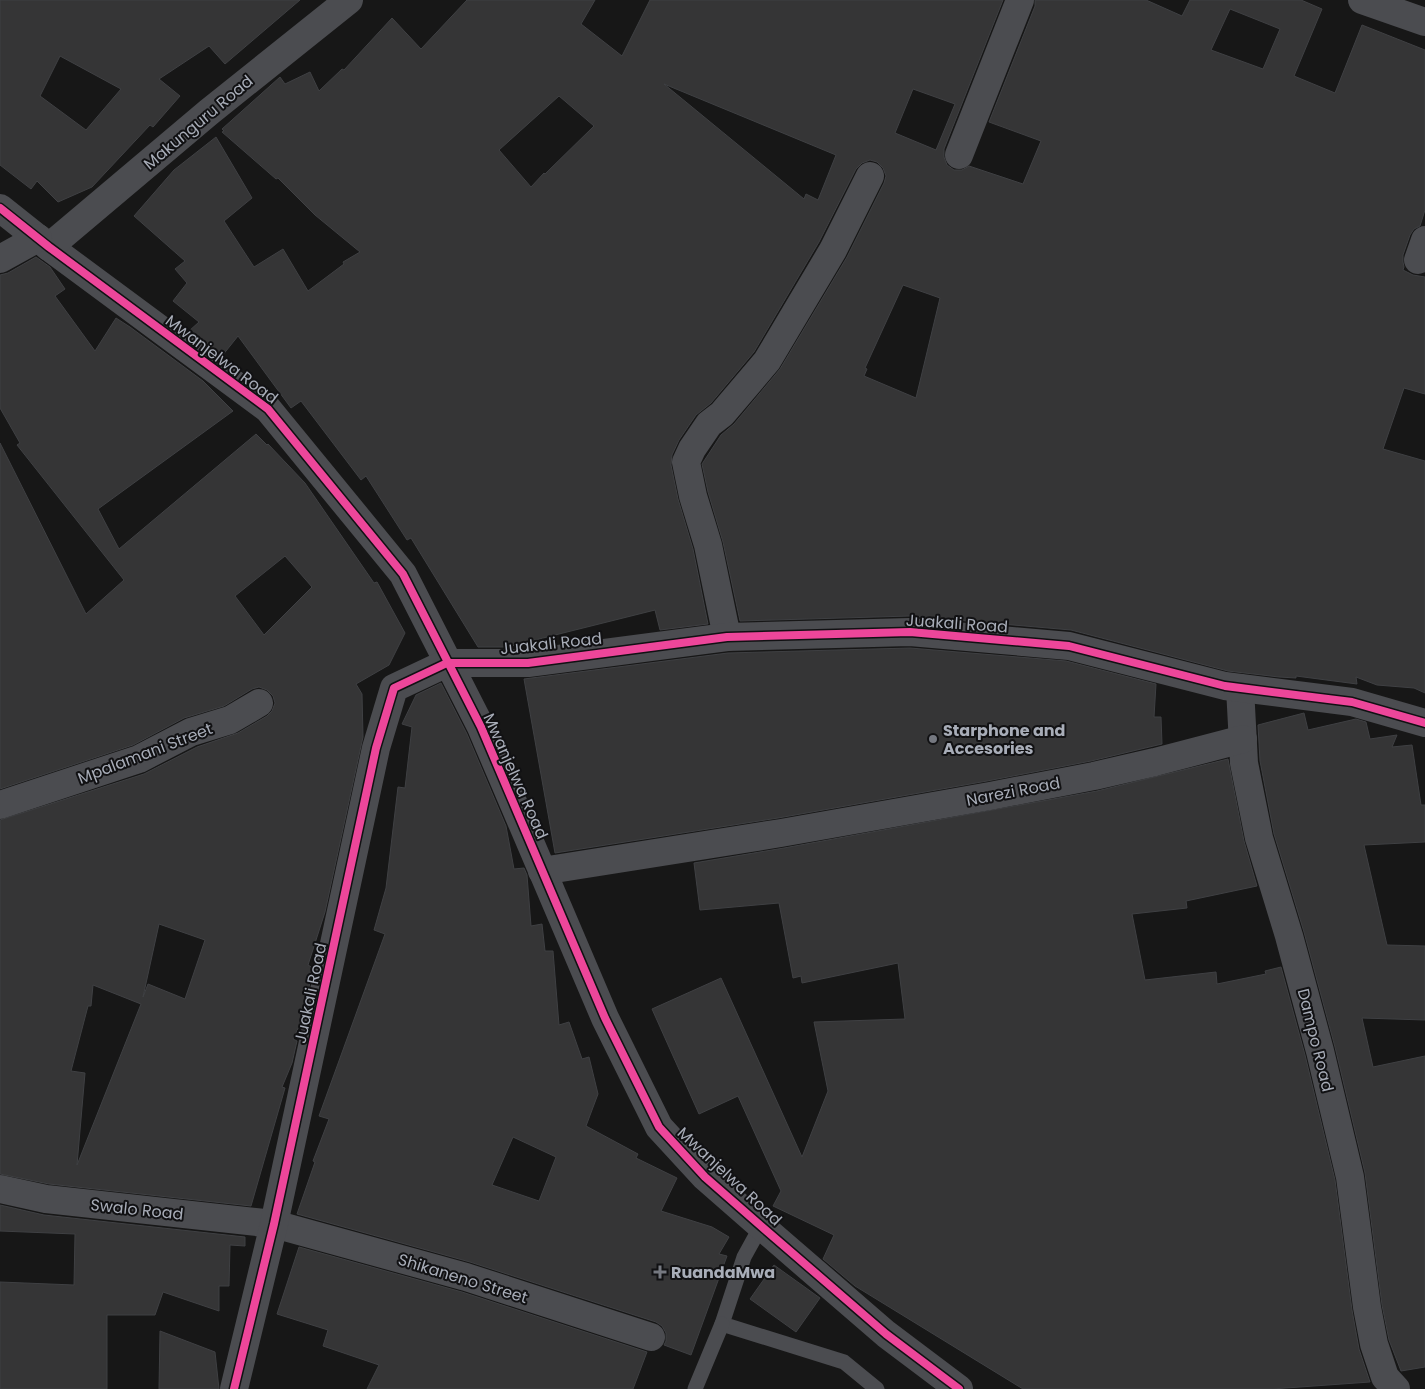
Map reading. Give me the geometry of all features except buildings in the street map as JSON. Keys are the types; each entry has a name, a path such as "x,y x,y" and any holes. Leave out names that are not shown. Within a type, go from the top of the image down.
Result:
{"street":[{"path":"959,155 1020,0"},
{"path":"1362,0 1425,22"},
{"name":"Makunguru Road","path":"0,259 44,242 209,112 339,3"},
{"path":"727,637 708,545 693,496 686,462 692,449 709,424 722,414 767,361 833,250 870,176"},
{"name":"Mwanjelwa Road","path":"0,208 268,409 403,574 481,727 605,1018 659,1127 705,1177 761,1226 886,1334 959,1389"},
{"name":"Juakali Road","path":"234,1389 274,1224 374,758 394,688 447,663 528,663 727,637 910,632 1069,646 1216,684 1352,702 1425,723"},
{"name":"Dampo Road","path":"1240,688 1244,762 1259,838 1289,936 1350,1177 1367,1307 1374,1344 1385,1378 1396,1389"},
{"name":"Mpalamani Street","path":"0,805 139,759 191,732 230,720 259,703"},
{"name":"Narezi Road","path":"542,871 781,833 1094,776 1243,739"},
{"name":"Swalo Road","path":"0,1189 46,1199 274,1224"},
{"name":"Shikaneno Street","path":"274,1224 466,1277 651,1337"}],"lane":[{"path":"695,1389 722,1324 744,1257 761,1226"},
{"path":"722,1324 844,1362 877,1389"}],"cycle path":[{"path":"0,208 49,247 268,409 403,574 481,727 605,1018 659,1127 705,1177 761,1226 886,1334 959,1389"},
{"path":"234,1389 274,1224 376,748 394,688 447,663 528,663 727,637 910,632 1069,646 1225,686 1352,702 1425,723"}],"place":[{"name":"Starphone and Accesories","path":"933,739"},
{"name":"RuandaMwa","path":"660,1272"}]}
